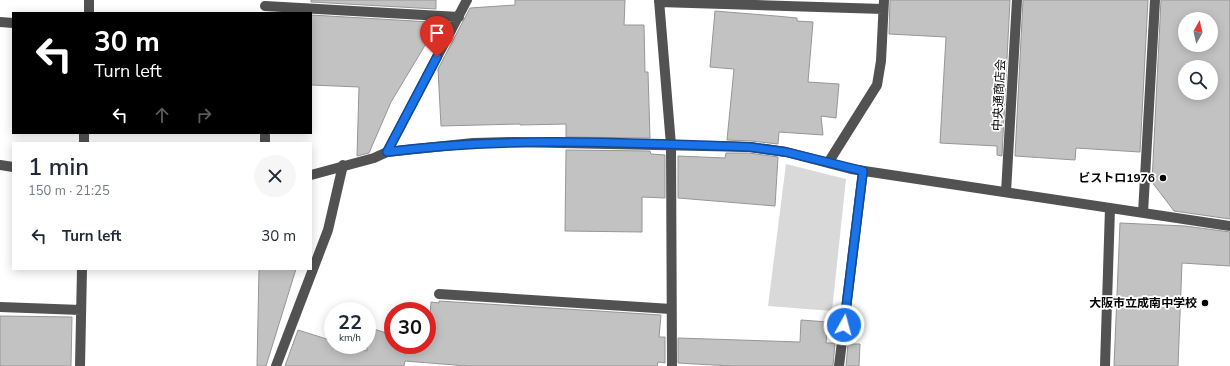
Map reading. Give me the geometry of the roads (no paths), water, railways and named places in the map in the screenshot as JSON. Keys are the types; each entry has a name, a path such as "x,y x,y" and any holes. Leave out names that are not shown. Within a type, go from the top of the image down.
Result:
{"street":[{"path":"89,0 89,12"},
{"path":"387,152 467,0"},
{"name":"中央通商店会","path":"1006,192 1018,0"},
{"path":"1143,213 1155,0"},
{"path":"672,366 671,145 659,1 884,4 881,61 877,85 828,163"},
{"path":"265,6 459,17"},
{"path":"0,22 12,23"},
{"path":"312,175 343,165 374,158 387,152 473,143 514,142 750,147 786,152 863,171 1230,226"},
{"path":"0,165 12,167"},
{"path":"276,366 328,230 343,165"},
{"path":"840,366 863,171"},
{"path":"1105,366 1110,208"},
{"path":"80,366 82,270"},
{"path":"439,294 671,309"},
{"path":"0,307 81,310"}],"place":[{"name":"ビストロ1976","path":"1163,178"},
{"name":"大阪市立成南中学校","path":"1205,303"}]}
